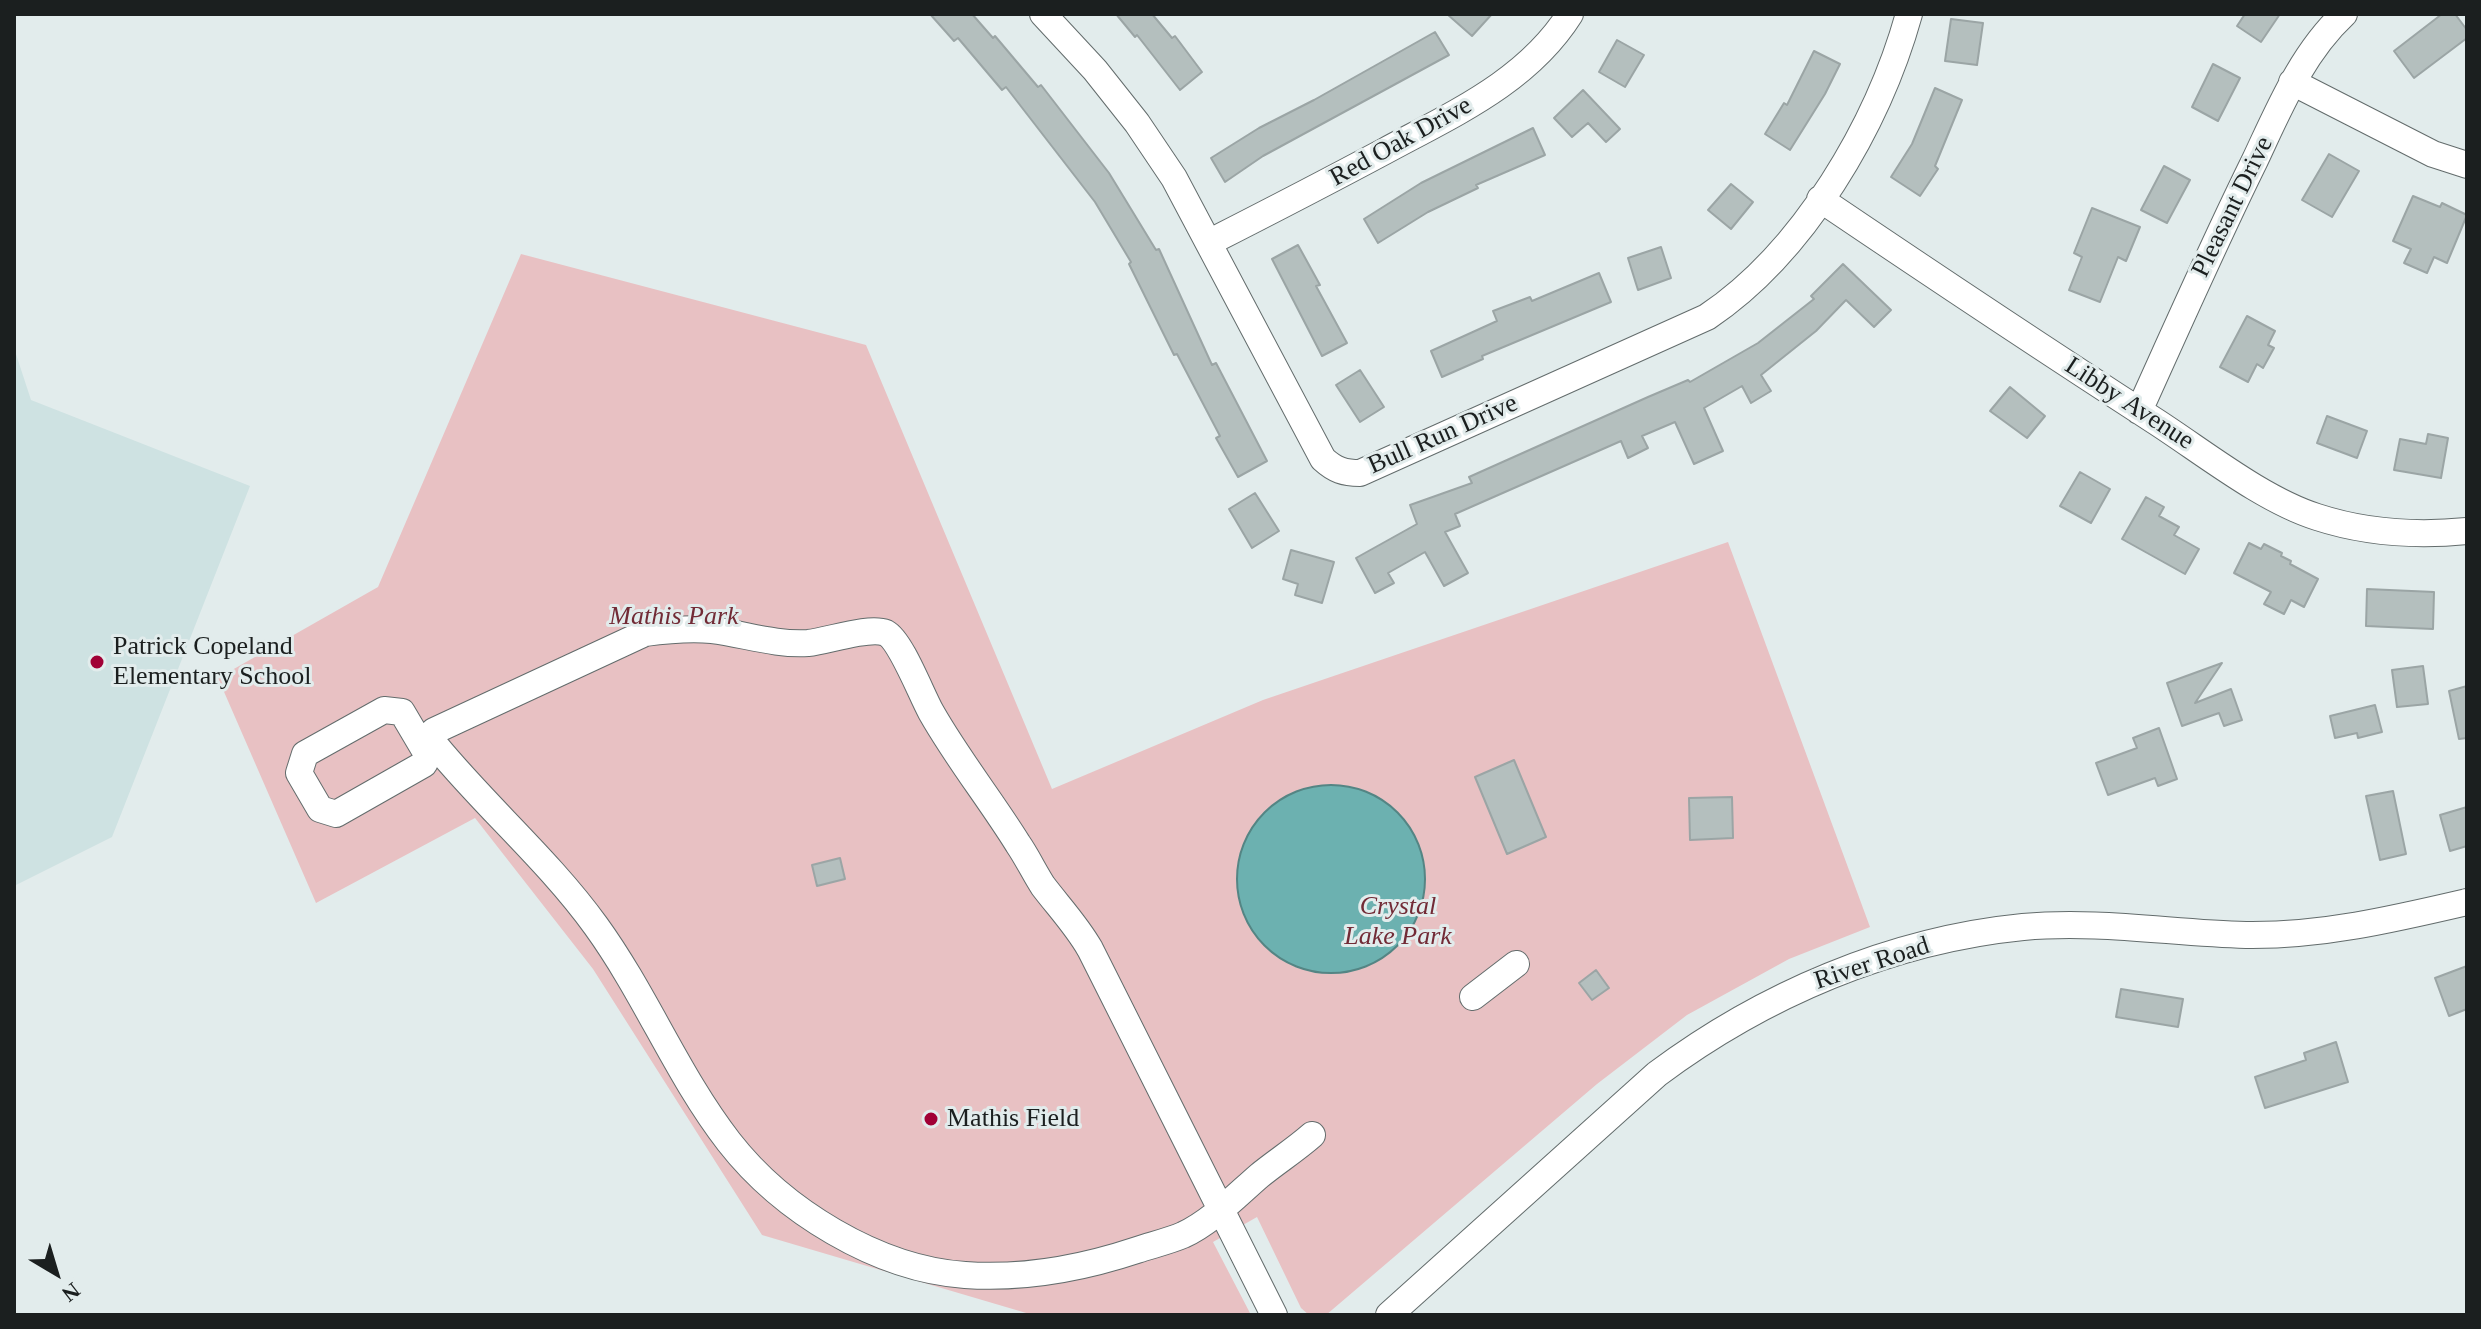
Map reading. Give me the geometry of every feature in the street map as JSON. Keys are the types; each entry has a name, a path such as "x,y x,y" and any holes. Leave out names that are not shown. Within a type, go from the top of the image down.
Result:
{"street":[{"name":"Bull Run Drive","path":"1043,14 1095,70 1137,123 1174,178 1323,459 1333,469 1346,473 1360,473 1707,317 1736,298 1795,236 1852,150 1882,92 1909,14"},
{"name":"Red Oak Drive","path":"1210,242 1503,85 1538,55 1570,14"},
{"name":"Pleasant Drive","path":"2139,411 2209,254 2292,82 2344,14"},
{"path":"2292,82 2433,154 2467,165"},
{"name":"Libby Avenue","path":"1820,199 2262,490 2316,517 2357,528 2399,534 2467,531"},
{"path":"1274,1315 1221,1209 1090,949 1075,924 1055,903 958,758 923,699 894,639 884,632 872,630 805,643 778,642 711,630 677,629 645,633 440,726 428,742 428,756 424,764 336,814 320,809 299,773 305,754 384,710 402,712 428,742 470,788 568,889 626,970 684,1075 729,1142 763,1181 805,1214 839,1235 894,1259 963,1275 1000,1276 1070,1268 1111,1259 1185,1234 1221,1209 1312,1135"},
{"name":"River Road","path":"1389,1315 1668,1066 1762,1007 1842,972 1928,944 2023,927 2089,926 2193,933 2294,933 2368,924 2467,902"},
{"path":"1473,997 1516,964"}],"shaded area":[{"name":"Patrick Copeland Elementary School","path":"14,348 31,400 250,486 112,837 14,886"}],"green space":[{"name":"Mathis Park","path":"521,254 866,345 1052,789 1263,700 1728,542 1870,927 1789,959 1687,1015 1597,1084 1326,1315 1309,1315 1301,1308 1257,1217 1213,1242 1251,1315 1033,1315 762,1235 593,969 475,818 316,903 218,678 378,587"}],"water":[{"path":"1331,785 1367,792 1397,813 1418,843 1425,879 1418,915 1397,945 1367,966 1331,973 1295,966 1265,945 1244,915 1237,879 1244,843 1265,813 1295,792"}],"building":[{"path":"930,14 972,14 1038,87 1041,85 1109,173 1156,250 1159,249 1212,365 1216,363 1267,461 1238,477 1177,354 1174,355 1129,264 1131,262 1095,202 1006,87 1002,90 958,38 954,41"},
{"path":"1116,14 1152,14 1172,38 1175,36 1202,72 1180,90 1137,35 1135,37"},
{"path":"1447,14 1492,14 1472,36"},
{"path":"2245,14 2280,14 2261,42 2237,26"},
{"path":"2442,14 2455,14 2467,30 2467,38 2414,78 2394,51"},
{"path":"1951,19 1983,23 1977,65 1945,61"},
{"path":"1435,32 1449,55 1263,156 1225,182 1211,158 1259,128"},
{"path":"1617,40 1644,55 1625,87 1599,72"},
{"path":"1814,51 1840,64 1790,150 1765,134 1784,103 1787,105"},
{"path":"2213,64 2240,78 2218,121 2192,107"},
{"path":"1935,88 1962,100 1935,166 1938,169 1920,196 1891,177 1912,144"},
{"path":"1583,90 1620,129 1606,142 1588,123 1572,137 1554,118"},
{"path":"1533,128 1545,155 1476,185 1478,188 1428,212 1378,243 1364,219 1421,183"},
{"path":"2329,154 2359,171 2332,217 2302,200"},
{"path":"2164,166 2190,180 2167,223 2141,210"},
{"path":"1731,184 1753,202 1731,229 1708,210"},
{"path":"2413,196 2440,207 2442,203 2467,215 2447,263 2434,257 2427,273 2404,263 2411,249 2393,241"},
{"path":"2092,208 2140,227 2126,261 2118,257 2100,302 2069,290 2082,257 2074,253"},
{"path":"1298,245 1347,343 1322,356 1272,259"},
{"path":"1661,247 1671,278 1638,290 1628,258"},
{"path":"1843,264 1891,310 1874,327 1846,300 1816,331 1761,375 1771,391 1751,403 1742,386 1704,408 1723,451 1694,464 1675,422 1642,436 1648,448 1628,458 1621,441 1455,514 1460,526 1445,532 1468,573 1444,586 1425,552 1388,573 1394,583 1375,593 1356,558 1417,524 1410,505 1472,483 1469,477 1648,397 1688,380 1690,382 1758,343 1814,299 1811,296"},
{"path":"1599,273 1611,302 1482,356 1483,359 1442,377 1431,351 1497,321 1493,311 1530,297 1532,301"},
{"path":"2247,316 2275,331 2268,345 2274,348 2263,368 2257,364 2248,382 2220,367"},
{"path":"1360,370 1384,407 1360,422 1336,385"},
{"path":"2010,387 2045,416 2027,438 1990,411"},
{"path":"2327,416 2367,431 2357,458 2317,443"},
{"path":"2428,434 2448,438 2441,478 2394,470 2400,439 2426,444"},
{"path":"2080,472 2110,489 2091,523 2060,506"},
{"path":"1255,493 1279,531 1252,548 1229,509"},
{"path":"2146,497 2164,507 2159,516 2179,527 2174,535 2199,549 2185,574 2122,539"},
{"path":"2249,543 2261,549 2264,544 2282,553 2281,556 2291,561 2290,564 2318,579 2304,607 2291,600 2284,614 2264,604 2271,592 2234,573"},
{"path":"1291,550 1334,562 1322,603 1295,595 1298,584 1283,579"},
{"path":"2367,589 2434,592 2433,629 2366,626"},
{"path":"2222,663 2195,703 2231,689 2242,720 2224,726 2219,713 2182,726 2167,683"},
{"path":"2423,666 2428,704 2397,707 2392,670"},
{"path":"2467,686 2467,738 2459,739 2449,691"},
{"path":"2375,705 2382,732 2358,738 2357,733 2335,738 2330,716"},
{"path":"2159,728 2177,779 2158,786 2155,778 2108,795 2096,763 2137,748 2133,738"},
{"path":"1514,760 1546,837 1507,854 1475,777"},
{"path":"2393,791 2406,854 2380,860 2366,796"},
{"path":"1732,797 1733,838 1690,840 1689,798"},
{"path":"2467,807 2467,846 2450,851 2440,815"},
{"path":"840,858 845,879 817,886 812,865"},
{"path":"2467,966 2467,1009 2449,1016 2435,978"},
{"path":"1596,970 1609,988 1592,1000 1579,983"},
{"path":"2121,989 2183,999 2178,1027 2116,1017"},
{"path":"2336,1042 2348,1082 2265,1108 2255,1077 2306,1060 2304,1053"}],"place":[{"name":"Patrick Copeland Elementary School","path":"97,662"},
{"name":"Mathis Field","path":"931,1119"}],"park label":[{"name":"Crystal Lake Park","path":"1398,922"}]}
